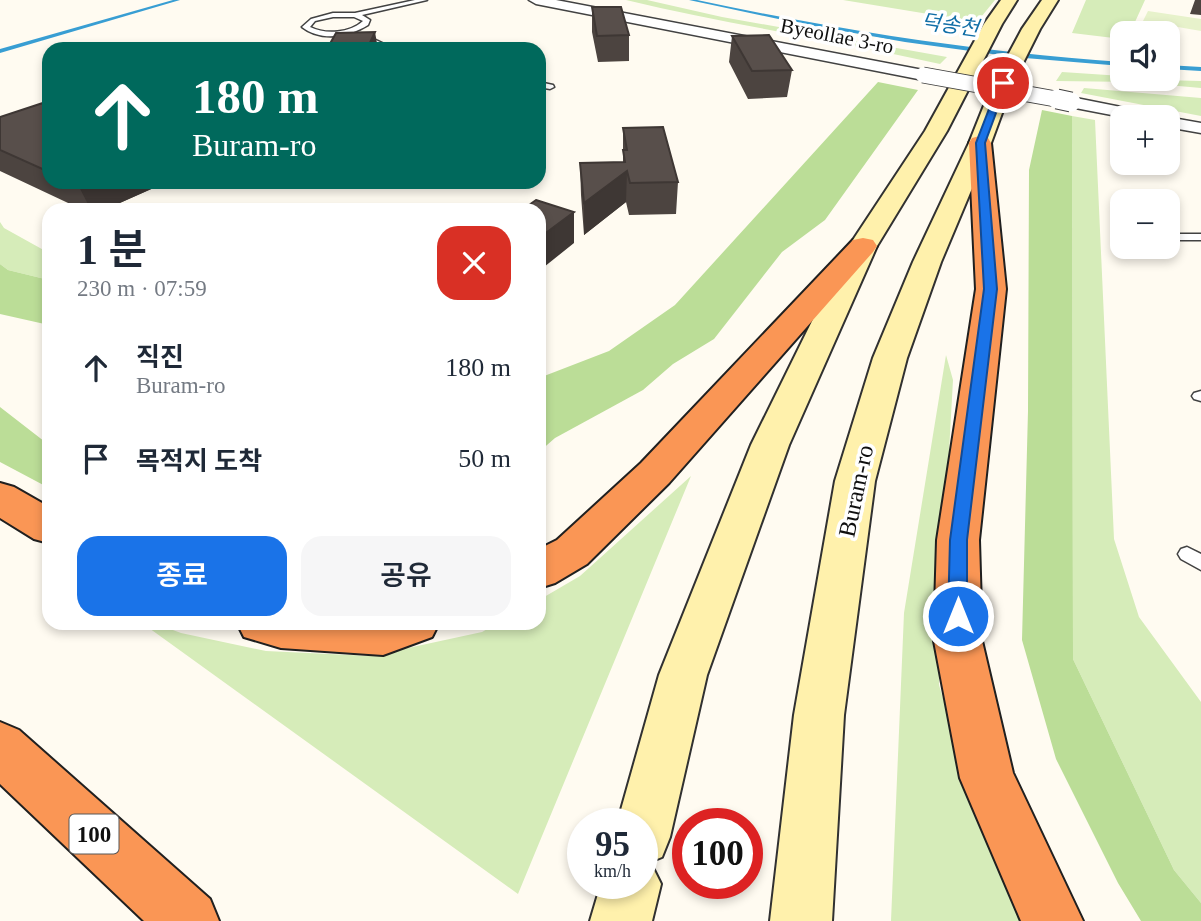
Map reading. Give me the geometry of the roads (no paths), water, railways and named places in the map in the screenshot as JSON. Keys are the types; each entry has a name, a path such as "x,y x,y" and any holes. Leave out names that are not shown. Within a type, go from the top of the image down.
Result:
{"highway":[{"path":"981,143 991,289 958,540 958,641 987,778 1052,921"},
{"path":"546,566 572,552 655,473 863,246"},
{"path":"0,498 42,523"},
{"path":"315,630 383,634 395,630"},
{"name":"100","path":"0,748 188,921"}],"street":[{"name":"Byeollae 3-ro","path":"536,0 1110,110"},
{"path":"985,80 1009,0"},
{"path":"1000,25 1027,0"},
{"path":"1040,30 1050,0"},
{"path":"649,808 683,675 771,444 863,246 985,80 1069,0"},
{"name":"Buram-ro","path":"801,921 819,715 855,481 890,358 928,262 981,143 985,80"},
{"path":"1180,124 1201,128"},
{"path":"621,921 627,899"}],"lane":[{"path":"355,15 366,20 366,24 352,31 317,33 306,27 307,23 322,17 355,15 424,0"},
{"path":"352,31 370,42"},
{"path":"349,41 361,37"},
{"path":"546,86 550,87"},
{"path":"1180,237 1201,237"}],"waterway":[{"path":"0,51 178,0"},
{"name":"덕송천","path":"691,0 905,41 1014,55 1110,63"},
{"name":"덕송천","path":"1180,68 1201,69"}]}
